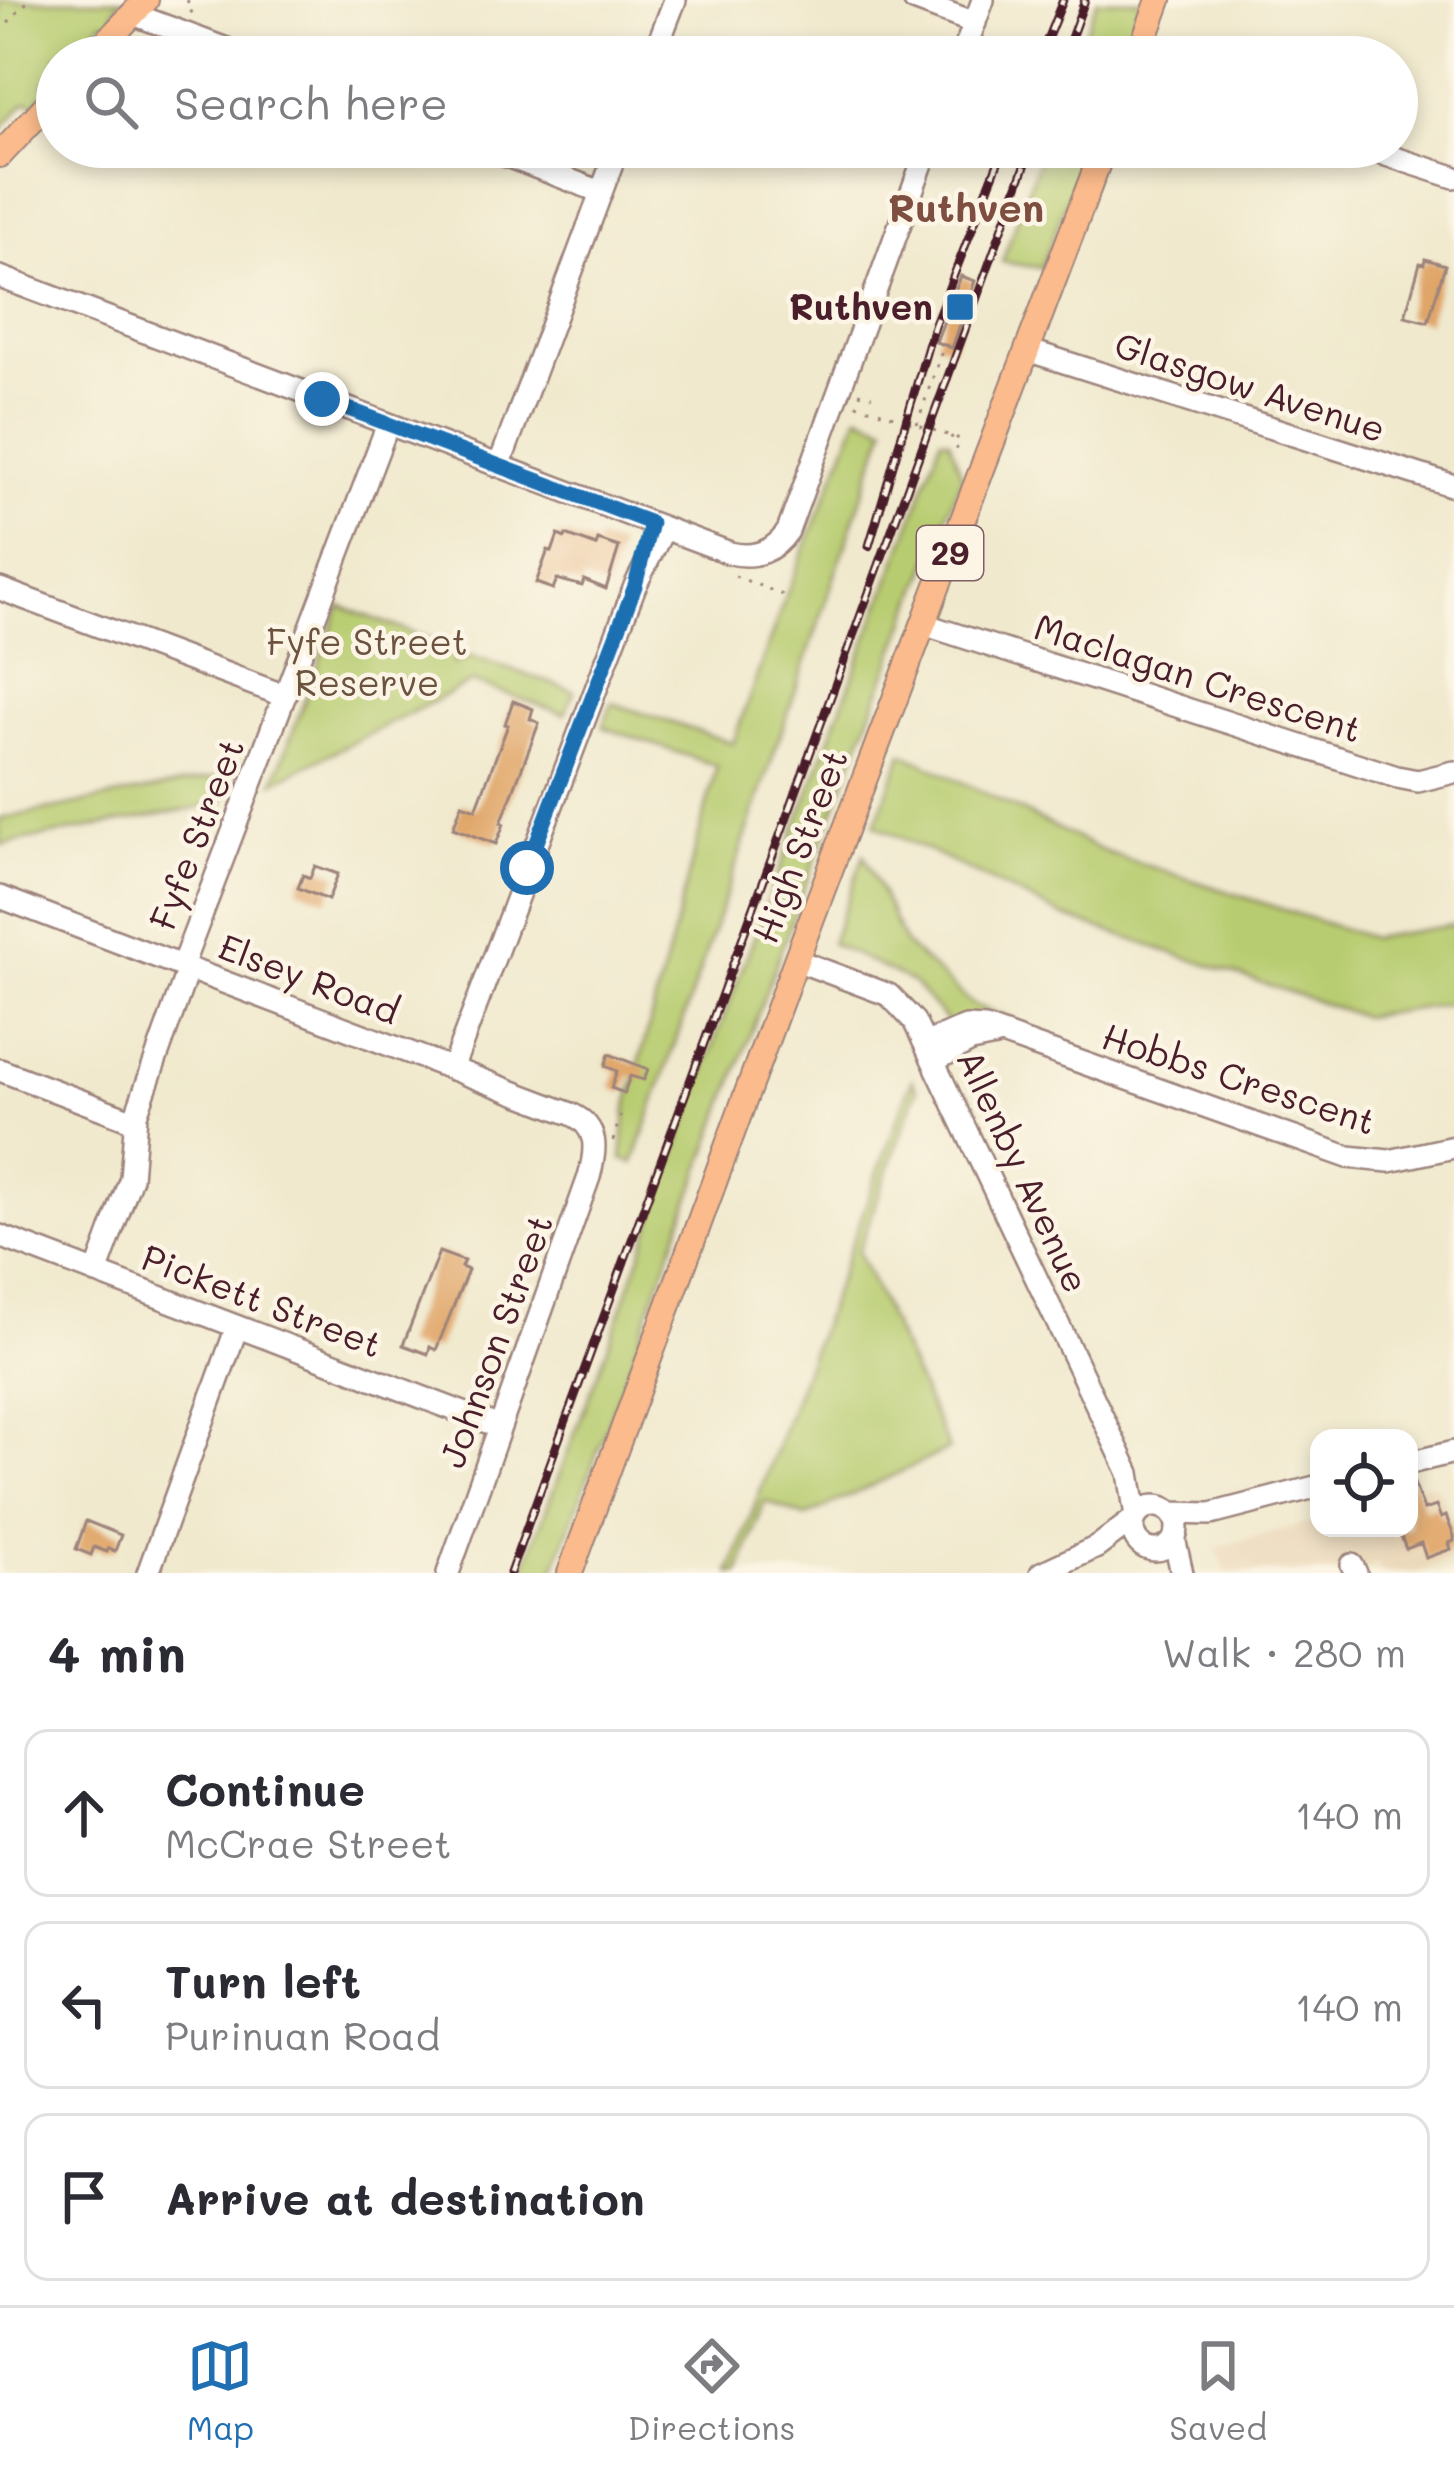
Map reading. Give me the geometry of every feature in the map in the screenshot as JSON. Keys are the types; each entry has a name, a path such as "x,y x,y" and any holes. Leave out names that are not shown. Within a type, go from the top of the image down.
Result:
{"main road":[{"path":"1146,36 1159,0"},
{"path":"112,36 140,7"},
{"path":"0,155 36,116"},
{"name":"High Street","path":"570,1573 796,959 1096,168"}],"street":[{"path":"661,36 675,0"},
{"path":"914,0 975,23"},
{"path":"970,36 983,0"},
{"path":"140,7 203,36"},
{"path":"1418,165 1454,177"},
{"path":"538,168 601,192"},
{"path":"499,466 610,168"},
{"path":"0,277 657,526 736,555 752,555 768,550 788,530 920,168"},
{"name":"Glasgow Avenue","path":"1027,350 1454,486"},
{"name":"Fyfe Street","path":"96,1273 131,1178 134,1121 185,977 185,958 388,424"},
{"path":"452,1069 657,526"},
{"path":"0,590 285,697"},
{"name":"Maclagan Crescent","path":"923,624 1397,777 1418,781 1454,772"},
{"name":"Elsey Road","path":"0,897 572,1114 592,1129"},
{"name":"Allenby Avenue","path":"796,959 889,995 914,1021 1155,1527 1182,1573"},
{"name":"Hobbs Crescent","path":"930,1052 990,1035 1007,1037 1348,1156 1389,1161 1454,1147"},
{"path":"0,1070 134,1121"},
{"name":"Johnson Street","path":"448,1573 589,1177 595,1147 592,1129"},
{"name":"Pickett Street","path":"0,1236 500,1427"},
{"path":"148,1573 237,1327"},
{"path":"1418,1462 1451,1458"},
{"path":"1041,1573 1155,1527 1310,1488"},
{"name":"Allenby Avenue","path":"1155,1527 1170,1573"}],"path":[{"path":"0,31 29,0"},
{"path":"188,0 187,7 199,20"},
{"path":"934,341 954,348"},
{"path":"917,424 944,344"},
{"path":"872,396 857,392 853,403 900,418"},
{"path":"909,422 925,427"},
{"path":"933,430 966,441"},
{"path":"951,435 961,457"},
{"path":"735,576 783,595"},
{"path":"969,1072 986,1051"}],"shaded area":[{"path":"1429,1483 1437,1488 1454,1522 1454,1558 1418,1573 1382,1573 1377,1564 1346,1573 1227,1573 1215,1548 1310,1522 1310,1537 1418,1537 1418,1485"}],"green space":[{"path":"0,0 122,0 113,10 116,18 110,24 102,22 88,36 36,36 36,104 26,102 0,130"},
{"path":"1097,0 1142,0 1129,36 1084,36"},
{"path":"1036,168 1079,168 1041,268 1002,262"},
{"path":"859,415 886,426 634,1163 622,1159 626,1113 717,766 603,727 612,703 733,743"},
{"path":"941,438 949,439 962,476 794,915 553,1573 522,1573 619,1317 718,1032"},
{"name":"Fyfe Street Reserve","path":"340,606 456,649 453,664 471,656 574,691 565,714 472,682 274,782"},
{"path":"903,753 1105,852 1371,938 1454,925 1454,1003 1363,1017 1065,917 875,825"},
{"path":"233,774 222,803 0,845 0,819"},
{"path":"864,855 905,944 973,1005 1013,1019 1011,1025 949,1024 913,983 831,943"},
{"path":"912,1080 917,1090 858,1252 949,1449 805,1517 765,1501 739,1573 730,1573"}],"building":[{"path":"1425,259 1445,265 1428,322 1405,316"},
{"path":"961,276 975,281 952,348 936,342"},
{"path":"558,535 619,547 606,589 584,580 582,586 557,579 553,589 536,583"},
{"path":"513,701 533,709 530,719 539,723 496,844 453,828 462,804 476,809"},
{"path":"315,866 338,874 328,900 298,888 303,875 310,878"},
{"path":"609,1054 648,1069 644,1080 630,1076 624,1093 611,1088 617,1071 605,1066"},
{"path":"439,1252 464,1261 461,1267 468,1270 436,1350 430,1347 428,1354 403,1345"},
{"path":"1418,1494 1424,1510 1436,1506 1441,1518 1446,1516 1454,1541 1449,1543 1451,1549 1426,1558 1421,1543 1406,1549 1401,1537 1418,1537"},
{"path":"86,1521 121,1535 115,1551 94,1547 91,1555 76,1549"}],"railway":[{"path":"1048,36 1063,0"},
{"path":"1072,36 1085,0"},
{"path":"869,546 934,326 996,168"},
{"path":"510,1573 1024,168"}],"place":[{"name":"Ruthven","path":"960,307"}],"district":[{"name":"Ruthven","path":"966,208"}],"route":[{"path":"322,399 651,523 635,586 527,868"}]}
